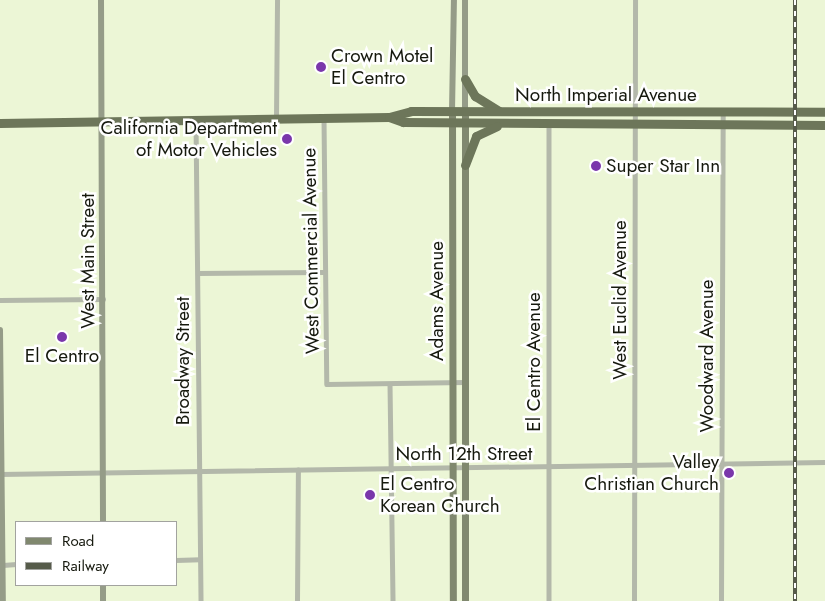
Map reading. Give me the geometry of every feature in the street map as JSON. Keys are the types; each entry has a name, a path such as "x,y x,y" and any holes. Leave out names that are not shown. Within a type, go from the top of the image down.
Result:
{"highway":[{"path":"465,79 475,96 499,111"},
{"name":"North Imperial Avenue","path":"0,122 389,117 398,112 452,111 825,112"},
{"name":"North Imperial Avenue","path":"389,117 395,122 825,125"},
{"path":"465,165 482,131 523,123"}],"main road":[{"name":"Adams Avenue","path":"452,111 453,601"},
{"name":"Adams Avenue","path":"464,601 465,111"}],"street":[{"name":"West Main Street","path":"101,0 103,521"},
{"path":"276,119 277,0"},
{"name":"Adams Avenue","path":"452,111 454,0"},
{"path":"460,0 465,11"},
{"name":"Adams Avenue","path":"464,0 465,111"},
{"name":"West Euclid Avenue","path":"634,601 635,0"},
{"name":"Woodward Avenue","path":"721,601 723,111"},
{"name":"West Commercial Avenue","path":"324,118 327,384 390,384"},
{"name":"Broadway Street","path":"196,120 200,601"},
{"name":"El Centro Avenue","path":"548,124 550,469 548,601"},
{"path":"198,273 326,272"},
{"path":"0,300 103,299"},
{"path":"0,330 2,601"},
{"path":"393,601 390,384 464,382"},
{"name":"North 12th Street","path":"1,474 454,468 550,469 635,465 825,462"},
{"path":"298,470 298,601"},
{"path":"178,560 200,559"},
{"path":"3,564 15,564"},
{"path":"103,586 103,601"}],"railway":[{"path":"795,0 795,601"}],"place":[{"name":"Crown Motel El Centro","path":"321,67"},
{"name":"California Department of Motor Vehicles","path":"287,139"},
{"name":"Super Star Inn","path":"596,166"},
{"name":"El Centro","path":"62,337"},
{"name":"Valley Christian Church","path":"729,473"},
{"name":"El Centro Korean Church","path":"370,495"}]}
